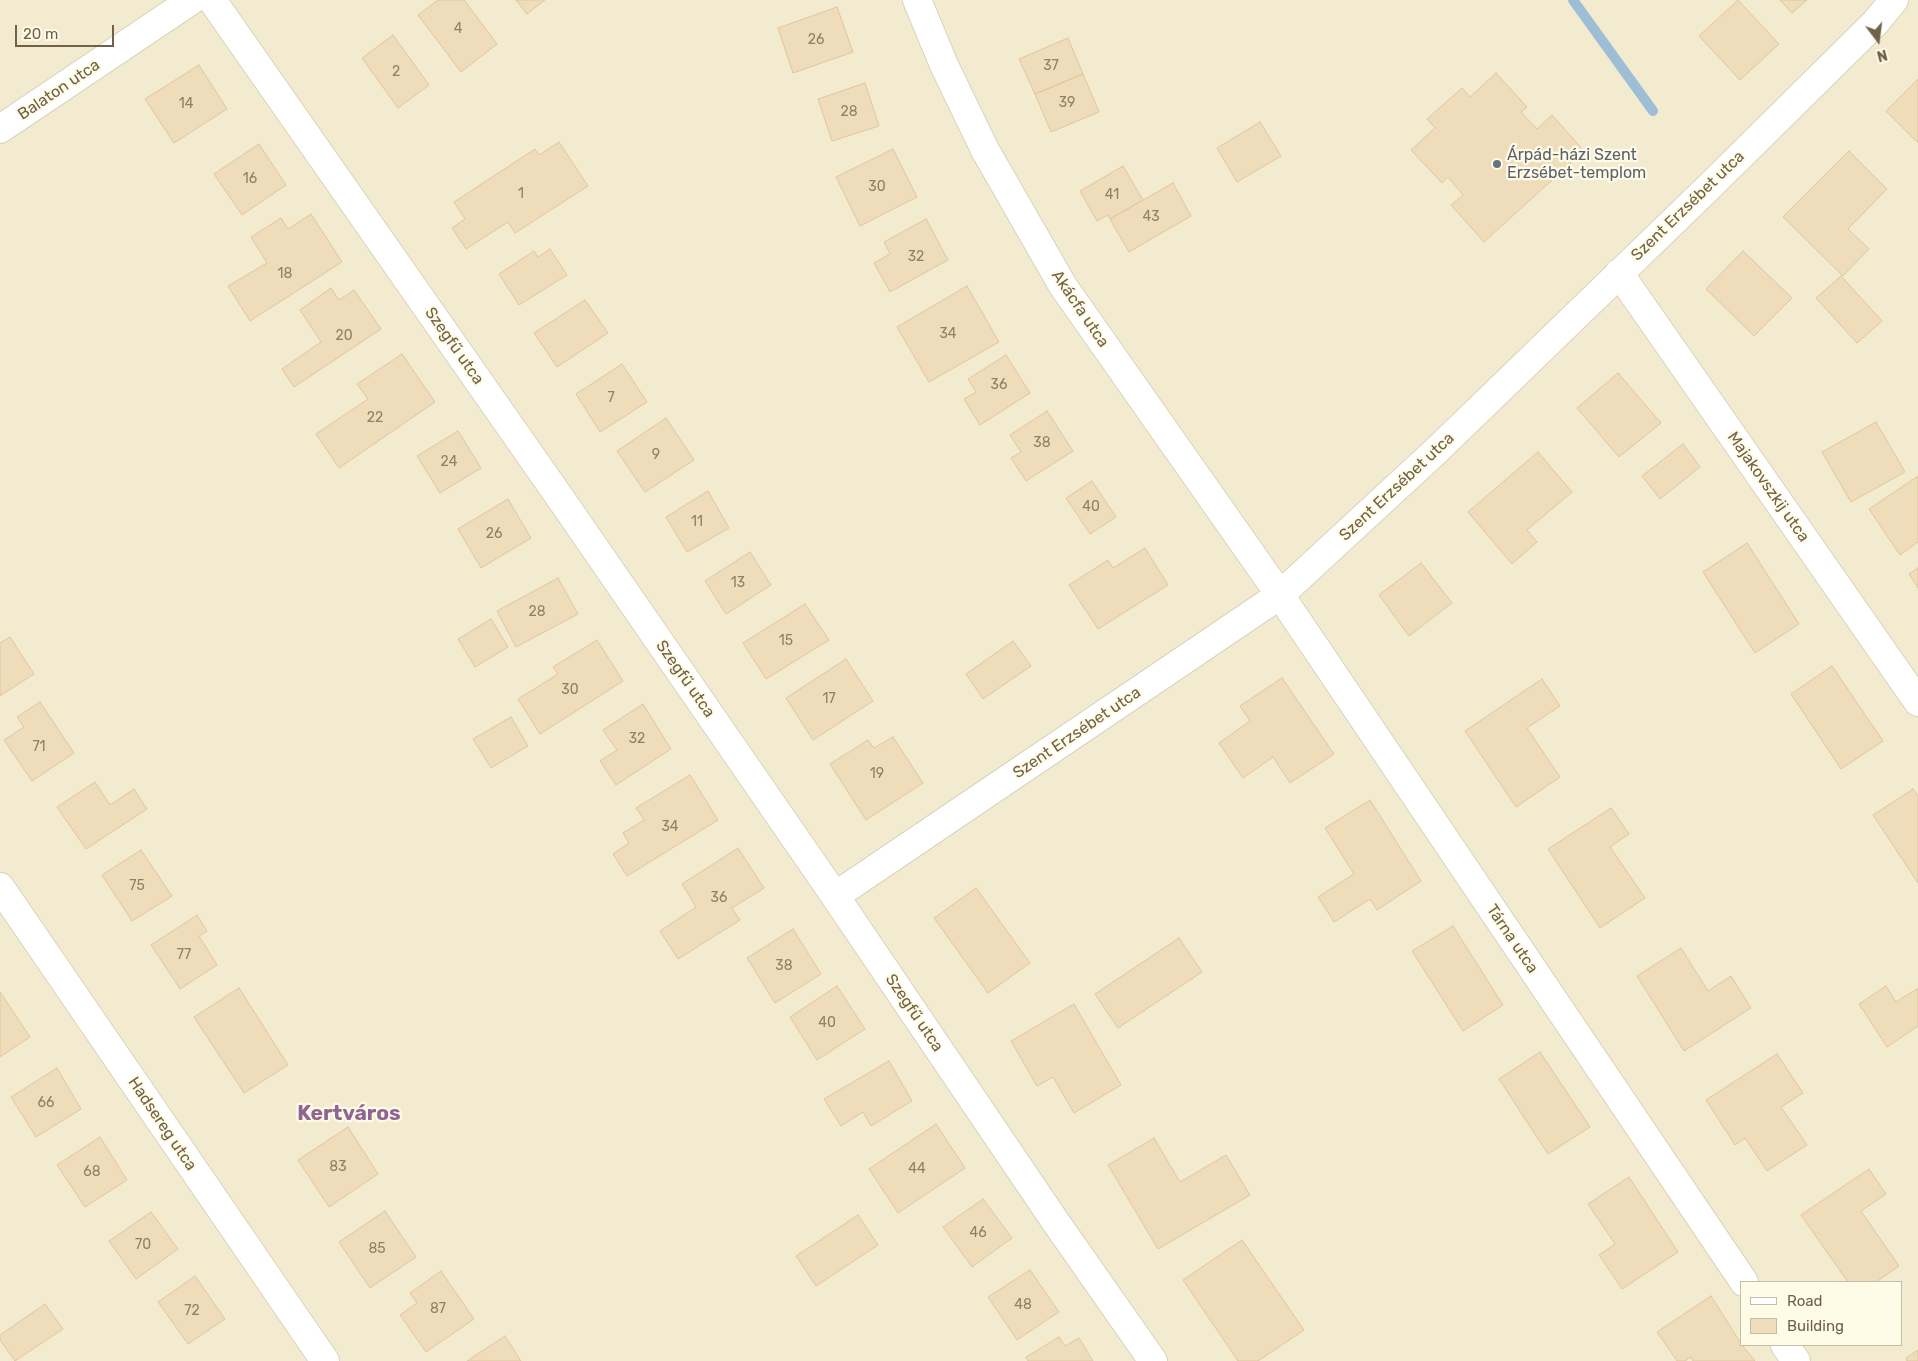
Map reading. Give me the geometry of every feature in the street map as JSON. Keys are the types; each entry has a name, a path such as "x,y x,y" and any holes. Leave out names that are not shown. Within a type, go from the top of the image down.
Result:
{"street":[{"name":"Balaton utca","path":"0,129 192,0"},
{"name":"Szegfű utca","path":"212,0 835,896 1055,1221 1153,1361"},
{"name":"Akácfa utca","path":"917,0 944,65 985,150 1063,286 1280,595"},
{"name":"Szent Erzsébet utca","path":"835,896 1280,595 1437,450 1868,30 1894,0"},
{"name":"Majakovszkij utca","path":"1619,273 1918,702"},
{"name":"Tárna utca","path":"1280,595 1743,1281"},
{"name":"Hadsereg utca","path":"0,887 325,1361"},
{"path":"1786,1346 1796,1361"}],"shaded area":[{"path":"0,0 1918,0 1918,1361 0,1361"}],"building":[{"path":"438,0 464,0 497,44 461,72 418,15"},
{"path":"516,0 545,0 527,14"},
{"path":"1738,0 1779,44 1740,80 1699,36"},
{"path":"1780,0 1807,0 1792,13"},
{"path":"837,7 853,52 793,73 778,28"},
{"path":"393,35 429,85 398,108 362,58"},
{"path":"1068,38 1083,74 1035,94 1019,59"},
{"path":"199,65 227,109 174,143 145,99"},
{"name":"Árpád-házi Szent Erzsébet-templom","path":"1496,73 1527,107 1521,112 1537,129 1552,115 1584,151 1484,242 1451,205 1463,195 1448,177 1442,183 1411,150 1435,128 1427,119 1462,88 1470,97"},
{"path":"1083,74 1099,112 1051,132 1035,94"},
{"path":"1918,79 1918,143 1886,111"},
{"path":"865,83 879,126 832,141 818,99"},
{"path":"1260,122 1281,156 1237,182 1217,148"},
{"path":"559,142 588,186 515,233 508,222 466,249 452,228 465,219 454,202 535,149 539,155"},
{"path":"259,144 286,185 242,215 214,174"},
{"path":"893,149 917,197 860,226 836,177"},
{"path":"1849,151 1887,189 1848,229 1869,249 1843,276 1783,217"},
{"path":"1123,166 1143,200 1110,219 1108,215 1097,221 1080,191"},
{"path":"1173,183 1191,216 1129,252 1110,219"},
{"path":"311,214 342,262 250,321 228,286 267,263 251,237 281,218 288,229"},
{"path":"926,219 948,260 890,292 874,263 890,254 884,242"},
{"path":"550,249 567,275 519,305 499,274 534,251 538,257"},
{"path":"1743,251 1792,298 1754,336 1706,289"},
{"path":"1841,276 1882,321 1857,343 1816,298"},
{"path":"967,286 999,342 929,382 897,327"},
{"path":"331,288 339,300 354,290 381,329 294,387 282,369 321,342 300,310"},
{"path":"585,300 608,333 557,367 534,333"},
{"path":"402,354 435,402 339,468 316,434 368,399 357,384"},
{"path":"1006,355 1030,393 980,425 964,399 976,392 968,379"},
{"path":"622,364 647,402 600,432 576,394"},
{"path":"1618,373 1661,423 1619,457 1577,408"},
{"path":"1047,411 1073,451 1026,481 1011,458 1021,452 1010,435"},
{"path":"666,418 694,460 645,492 617,451"},
{"path":"1876,422 1905,472 1851,502 1822,452"},
{"path":"458,431 481,468 440,493 417,456"},
{"path":"1683,444 1700,467 1660,499 1642,476"},
{"path":"1538,452 1572,492 1527,530 1537,542 1512,564 1468,512"},
{"path":"1918,476 1918,542 1900,555 1869,509"},
{"path":"1092,481 1116,517 1090,534 1066,498"},
{"path":"708,491 729,528 687,552 666,517"},
{"path":"508,499 531,538 481,568 458,529"},
{"path":"1747,543 1799,624 1755,653 1703,572"},
{"path":"1145,548 1168,585 1098,629 1069,585 1108,560 1113,568"},
{"path":"750,552 771,585 726,614 705,581"},
{"path":"1421,563 1452,603 1409,636 1379,595"},
{"path":"1918,568 1918,588 1909,574"},
{"path":"558,578 578,614 516,647 497,611"},
{"path":"805,604 829,640 766,679 743,643"},
{"path":"491,619 508,647 475,667 458,639"},
{"path":"10,637 34,674 0,696 0,643"},
{"path":"597,640 623,681 540,734 518,699 558,674 553,667"},
{"path":"1013,641 1031,666 983,699 966,674"},
{"path":"846,659 873,701 813,740 786,698"},
{"path":"1832,666 1883,741 1841,769 1791,694"},
{"path":"1282,678 1334,754 1290,783 1273,757 1243,778 1219,743 1250,721 1240,706"},
{"path":"1542,679 1560,706 1527,728 1560,777 1516,807 1465,731"},
{"path":"40,702 74,753 32,781 4,740 24,727 17,717"},
{"path":"643,704 671,749 616,785 600,761 617,750 603,730"},
{"path":"511,717 528,746 491,768 473,739"},
{"path":"893,737 923,783 866,820 830,764 868,740 874,748"},
{"path":"690,775 718,820 627,876 613,854 629,843 623,833 644,820 636,808"},
{"path":"95,782 110,805 134,789 147,809 86,849 57,807"},
{"path":"1913,789 1918,796 1918,883 1873,815"},
{"path":"1370,800 1421,881 1377,910 1370,899 1334,922 1318,897 1354,874 1325,828"},
{"path":"1611,808 1629,834 1610,847 1645,898 1600,928 1548,849"},
{"path":"738,848 764,888 732,908 740,920 678,959 660,931 696,907 682,884"},
{"path":"141,850 172,896 132,921 102,875"},
{"path":"976,888 1030,963 988,993 934,918"},
{"path":"197,915 207,931 199,936 217,965 180,989 151,945"},
{"path":"1453,926 1503,1005 1463,1031 1412,951"},
{"path":"793,929 821,974 775,1003 747,958"},
{"path":"1179,938 1202,972 1118,1028 1095,994"},
{"path":"1681,948 1708,991 1731,976 1751,1008 1684,1051 1637,976"},
{"path":"837,986 865,1029 817,1060 790,1017"},
{"path":"1886,986 1896,1002 1918,988 1918,1026 1887,1047 1859,1004"},
{"path":"239,988 288,1065 244,1093 194,1017"},
{"path":"0,992 30,1037 0,1057"},
{"path":"1074,1004 1121,1085 1074,1113 1053,1077 1037,1086 1011,1041"},
{"path":"1540,1052 1590,1127 1548,1154 1499,1079"},
{"path":"1777,1054 1803,1093 1781,1107 1807,1145 1767,1171 1745,1138 1735,1145 1706,1100"},
{"path":"889,1061 912,1101 871,1126 863,1112 841,1126 824,1099"},
{"path":"57,1068 81,1109 36,1137 11,1097"},
{"path":"936,1124 965,1168 898,1213 869,1169"},
{"path":"348,1127 378,1174 329,1207 298,1160"},
{"path":"100,1137 127,1180 85,1207 57,1165"},
{"path":"1154,1138 1180,1182 1226,1155 1250,1195 1158,1249 1108,1165"},
{"path":"1869,1169 1886,1194 1861,1211 1899,1266 1877,1281 1847,1281 1801,1215"},
{"path":"1629,1177 1678,1252 1622,1289 1599,1255 1615,1244 1588,1204"},
{"path":"983,1199 1012,1238 972,1267 943,1227"},
{"path":"385,1211 416,1257 370,1288 339,1242"},
{"path":"151,1212 178,1249 136,1279 109,1241"},
{"path":"858,1215 878,1245 816,1286 796,1256"},
{"path":"1242,1240 1304,1330 1258,1361 1238,1361 1183,1280"},
{"path":"1030,1270 1059,1312 1017,1340 988,1297"},
{"path":"441,1271 474,1319 426,1352 400,1315 417,1303 410,1293"},
{"path":"195,1276 225,1319 188,1344 158,1302"},
{"path":"1711,1296 1740,1342 1740,1346 1743,1346 1755,1361 1693,1361 1691,1357 1685,1361 1677,1361 1657,1332"},
{"path":"45,1304 63,1329 15,1361 0,1340 0,1335"},
{"path":"505,1336 521,1361 467,1361"},
{"path":"1059,1337 1065,1346 1079,1338 1093,1361 1028,1361 1026,1357"},
{"path":"1918,1350 1918,1361 1907,1361 1906,1358"}],"waterway":[{"path":"1573,0 1653,111"}],"place":[{"name":"Árpád-házi Szent Erzsébet-templom","path":"1497,164"}],"district":[{"name":"Kertváros","path":"349,1114"}]}
